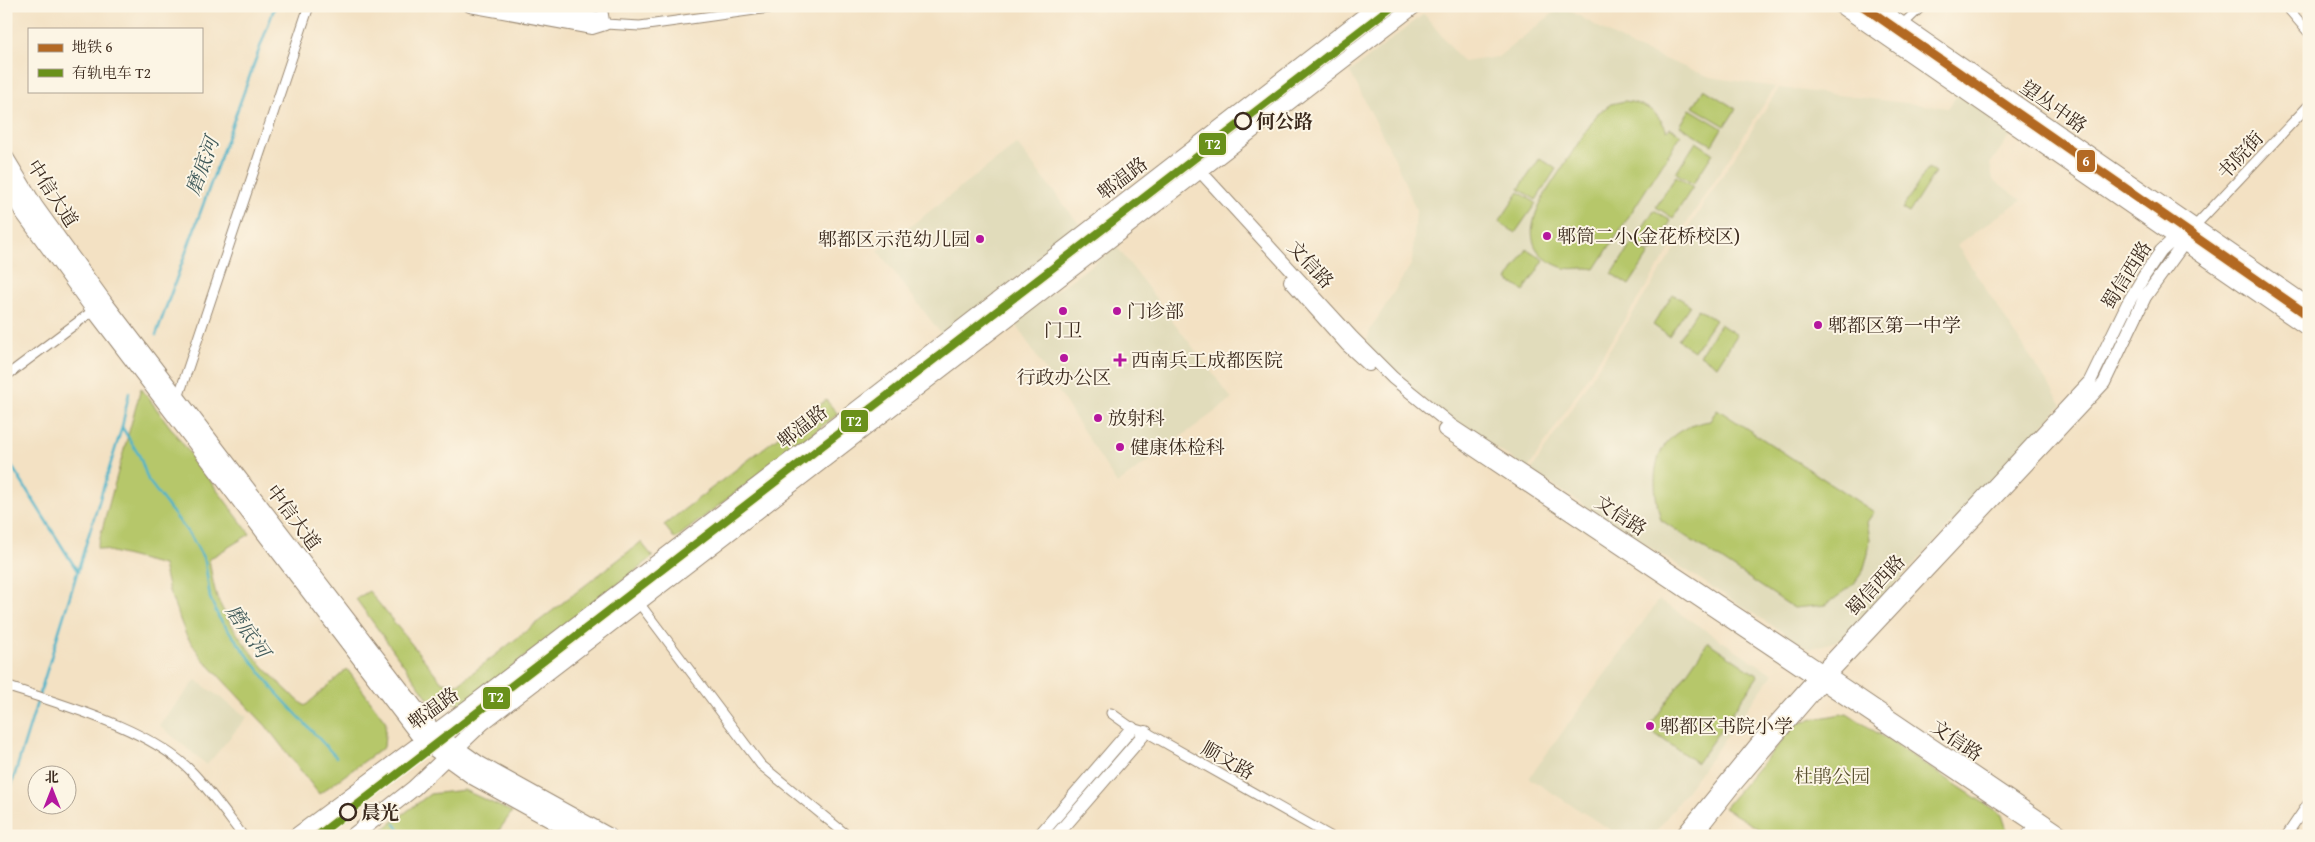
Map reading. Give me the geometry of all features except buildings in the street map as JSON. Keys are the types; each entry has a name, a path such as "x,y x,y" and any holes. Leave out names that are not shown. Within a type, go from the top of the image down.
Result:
{"main road":[{"name":"郫温路","path":"296,836 871,398 1377,6"},
{"path":"353,836 414,788 482,723 1414,6"},
{"name":"望丛中路","path":"1841,6 2309,329"},
{"name":"望丛中路","path":"1876,6 2309,306"},
{"name":"中信大道","path":"6,158 35,206 428,736"},
{"name":"中信大道","path":"6,184 22,211 94,310 428,736 450,752 473,777 580,836"},
{"name":"中信大道","path":"450,752 479,764 609,836"}],"street":[{"path":"178,398 309,6"},
{"path":"470,6 592,28 605,24 640,26 784,6"},
{"path":"514,6 599,18 605,24"},
{"path":"602,6 605,24"},
{"path":"1902,24 1922,6"},
{"path":"2286,6 2309,33"},
{"name":"书院街","path":"2194,227 2309,105"},
{"name":"文信路","path":"1197,173 1347,345 1445,432 1822,677 2035,821 2066,836"},
{"name":"蜀信西路","path":"1681,836 1759,740 1822,677 2090,381 2128,303 2161,251 2181,240 2194,227"},
{"path":"6,376 94,310"},
{"path":"639,603 761,764 848,836"},
{"name":"蜀信西路","path":"1695,836 1822,677"},
{"path":"6,686 126,729 163,750 192,772 243,836"},
{"name":"顺文路","path":"1111,713 1132,728 1146,732 1330,836"},
{"path":"1039,836 1132,728"},
{"path":"1056,836 1146,732"},
{"path":"2286,836 2309,802"},
{"path":"2026,836 2035,821 2050,836"}],"shaded area":[{"name":"郫筒二小(金花桥校区)","path":"1562,6 1631,46 1710,77 1775,87 1528,469 1438,411 1371,352 1367,341 1370,330 1412,263 1416,210 1395,159 1350,72 1424,14 1463,62 1498,57"},
{"name":"郫都区第一中学","path":"1779,88 1948,108 1957,95 2013,131 1990,164 1993,179 2021,200 1957,245 2062,405 1844,639 1809,649 1531,471"},
{"name":"郫都区示范幼儿园","path":"1017,144 1082,228 942,335 878,251"},
{"name":"西南兵工成都医院","path":"1117,247 1232,399 1117,484 1014,321"},
{"name":"郫都区书院小学","path":"1659,600 1773,674 1653,836 1620,836 1529,778"},
{"path":"196,680 247,717 207,765 159,725"}],"green space":[{"path":"1704,89 1736,109 1725,126 1693,107"},
{"path":"1625,101 1639,104 1650,110 1660,119 1667,131 1670,128 1681,135 1595,269 1569,269 1561,267 1545,258 1536,247 1532,234 1539,207 1554,180 1598,113 1611,104"},
{"path":"1690,109 1722,128 1712,145 1680,126"},
{"path":"1696,142 1713,153 1693,184 1676,173"},
{"path":"1540,158 1556,169 1536,200 1519,189"},
{"path":"1928,168 1935,172 1909,213 1902,209"},
{"path":"1676,176 1693,187 1673,218 1656,207"},
{"path":"1519,192 1536,203 1515,233 1499,222"},
{"path":"1654,210 1671,221 1651,252 1634,241"},
{"path":"1632,243 1649,254 1629,285 1612,274"},
{"path":"1527,249 1544,260 1524,291 1507,280"},
{"path":"1673,294 1690,305 1669,336 1653,325"},
{"path":"1698,309 1715,320 1694,351 1678,340"},
{"path":"1720,324 1737,335 1717,366 1700,355"},
{"path":"141,388 250,534 209,559 217,597 238,635 281,685 305,706 347,669 386,722 384,747 319,794 266,726 202,658 186,635 169,591 163,565 97,548"},
{"path":"826,400 838,414 675,539 664,525"},
{"path":"1717,409 1874,512 1867,522 1870,539 1863,571 1853,585 1826,605 1794,608 1661,520 1655,486 1659,456 1666,444 1676,434 1691,426 1710,421"},
{"path":"641,542 653,557 464,704 430,701 356,599 369,591 442,682 458,684"},
{"path":"1708,642 1758,676 1697,763 1648,729"},
{"name":"杜鹃公园","path":"1847,713 2002,815 2009,836 1771,836 1724,808 1798,722"},
{"path":"464,790 512,812 495,836 374,836 430,794"}],"waterway":[{"name":"磨底河","path":"156,335 275,6"},
{"name":"磨底河","path":"6,803 122,427 129,393"},
{"name":"磨底河","path":"122,427 140,457 148,480 192,538 205,561 210,598 219,618 274,690 336,757"},
{"path":"6,457 78,572"},
{"name":"磨底河","path":"395,824 404,836"}],"metro line":[{"name":"6","path":"1863,6 2309,316"}],"tram line":[{"name":"T2","path":"317,836 1392,6"}],"place":[{"name":"何公路","path":"1243,121"},
{"name":"郫筒二小(金花桥校区)","path":"1547,236"},
{"name":"郫都区示范幼儿园","path":"980,239"},
{"name":"门卫","path":"1063,311"},
{"name":"门诊部","path":"1117,311"},
{"name":"郫都区第一中学","path":"1818,325"},
{"name":"行政办公区","path":"1064,358"},
{"name":"西南兵工成都医院","path":"1120,360"},
{"name":"放射科","path":"1098,418"},
{"name":"健康体检科","path":"1120,447"},
{"name":"郫都区书院小学","path":"1650,726"},
{"name":"晨光","path":"348,812"}]}
